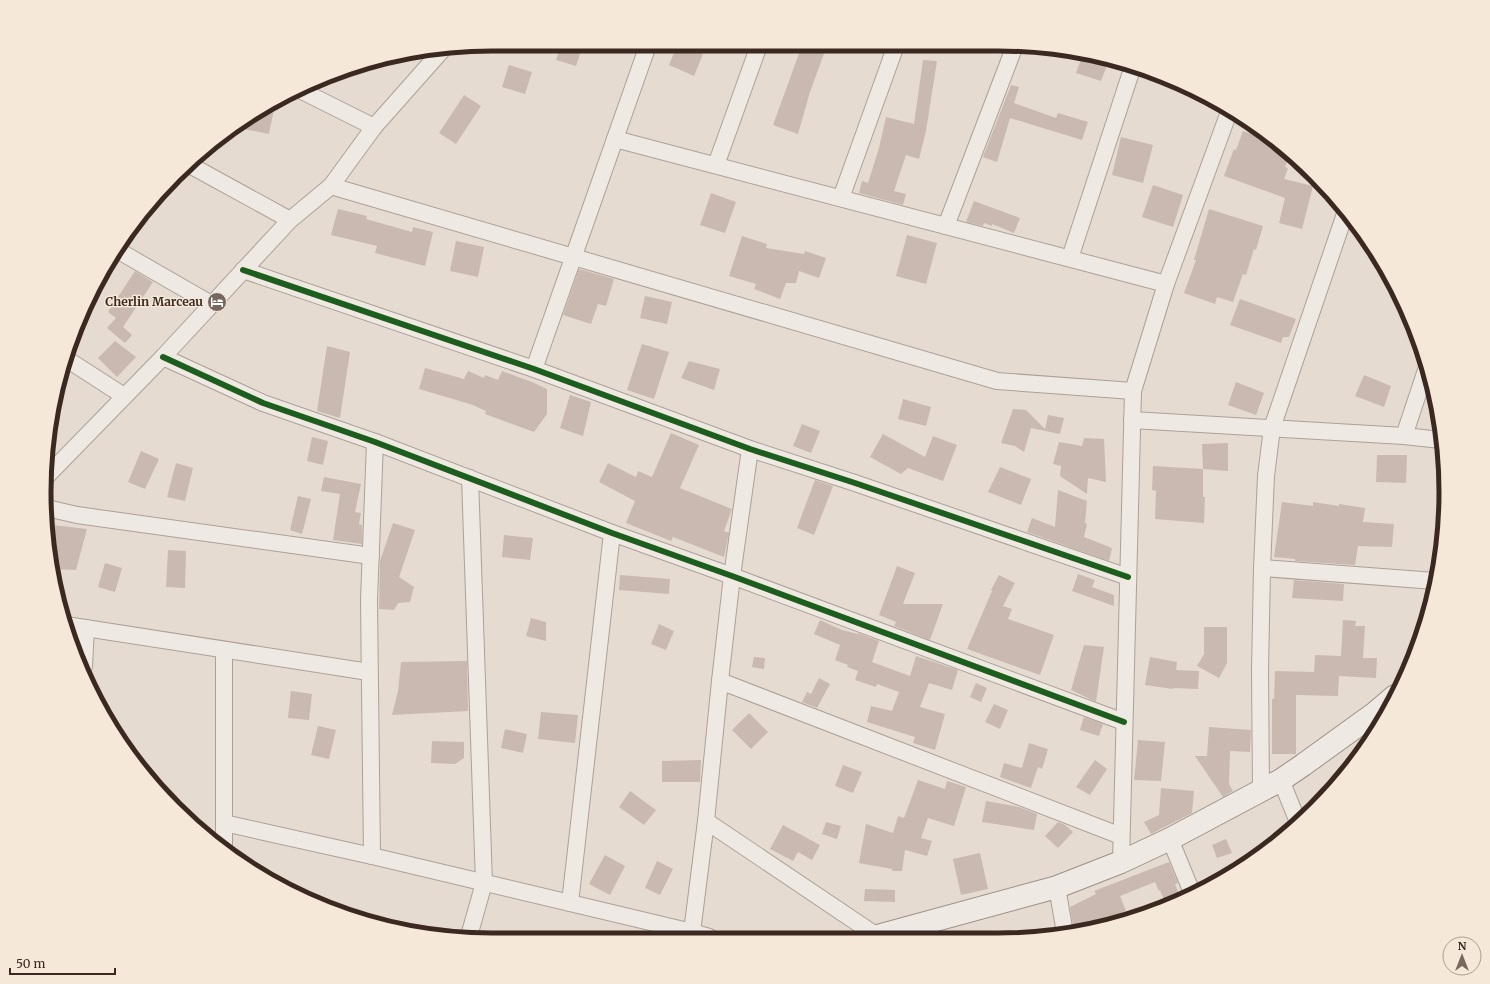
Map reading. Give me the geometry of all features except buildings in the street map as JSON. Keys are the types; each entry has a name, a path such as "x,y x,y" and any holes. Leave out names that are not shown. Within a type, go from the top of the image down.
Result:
{"street":[{"path":"534,369 646,51"},
{"path":"716,166 757,51"},
{"path":"841,198 894,51"},
{"path":"946,226 1013,52"},
{"path":"52,471 163,357 290,220 331,186 374,127 435,55"},
{"path":"1070,258 1131,71"},
{"path":"306,92 374,127"},
{"path":"1121,862 1133,392 1166,284 1228,115"},
{"path":"615,139 1166,284"},
{"path":"194,167 290,220"},
{"path":"331,186 997,380 1133,392"},
{"path":"1261,790 1260,671 1262,568 1266,476 1272,428 1344,218"},
{"path":"121,253 211,304"},
{"path":"243,270 534,369 750,449 855,483 1128,577"},
{"path":"163,357 263,403 375,442 612,534 732,576 1124,722"},
{"path":"71,362 124,396"},
{"path":"1404,436 1424,377"},
{"path":"1132,420 1404,436 1436,439"},
{"path":"372,856 369,600 375,442"},
{"path":"224,823 372,856 692,932 706,821 732,576 750,449"},
{"path":"470,478 484,883 470,932"},
{"path":"52,509 77,515 370,556"},
{"path":"570,903 612,534"},
{"path":"1262,568 1430,581"},
{"path":"72,626 369,672"},
{"path":"84,659 86,628"},
{"path":"224,650 224,842"},
{"path":"720,681 1121,836"},
{"path":"889,933 1057,887 1121,862 1170,839 1281,780 1375,720"},
{"path":"1281,780 1296,817"},
{"path":"706,821 868,933"},
{"path":"1170,839 1191,889"},
{"path":"1057,887 1064,928"}],"cycle path":[{"path":"243,270 534,369 750,449 855,483 1128,577"},
{"path":"163,357 263,403 375,442 612,533 732,576 1124,722"}],"place":[{"name":"Cherlin Marceau","path":"217,302"}]}
